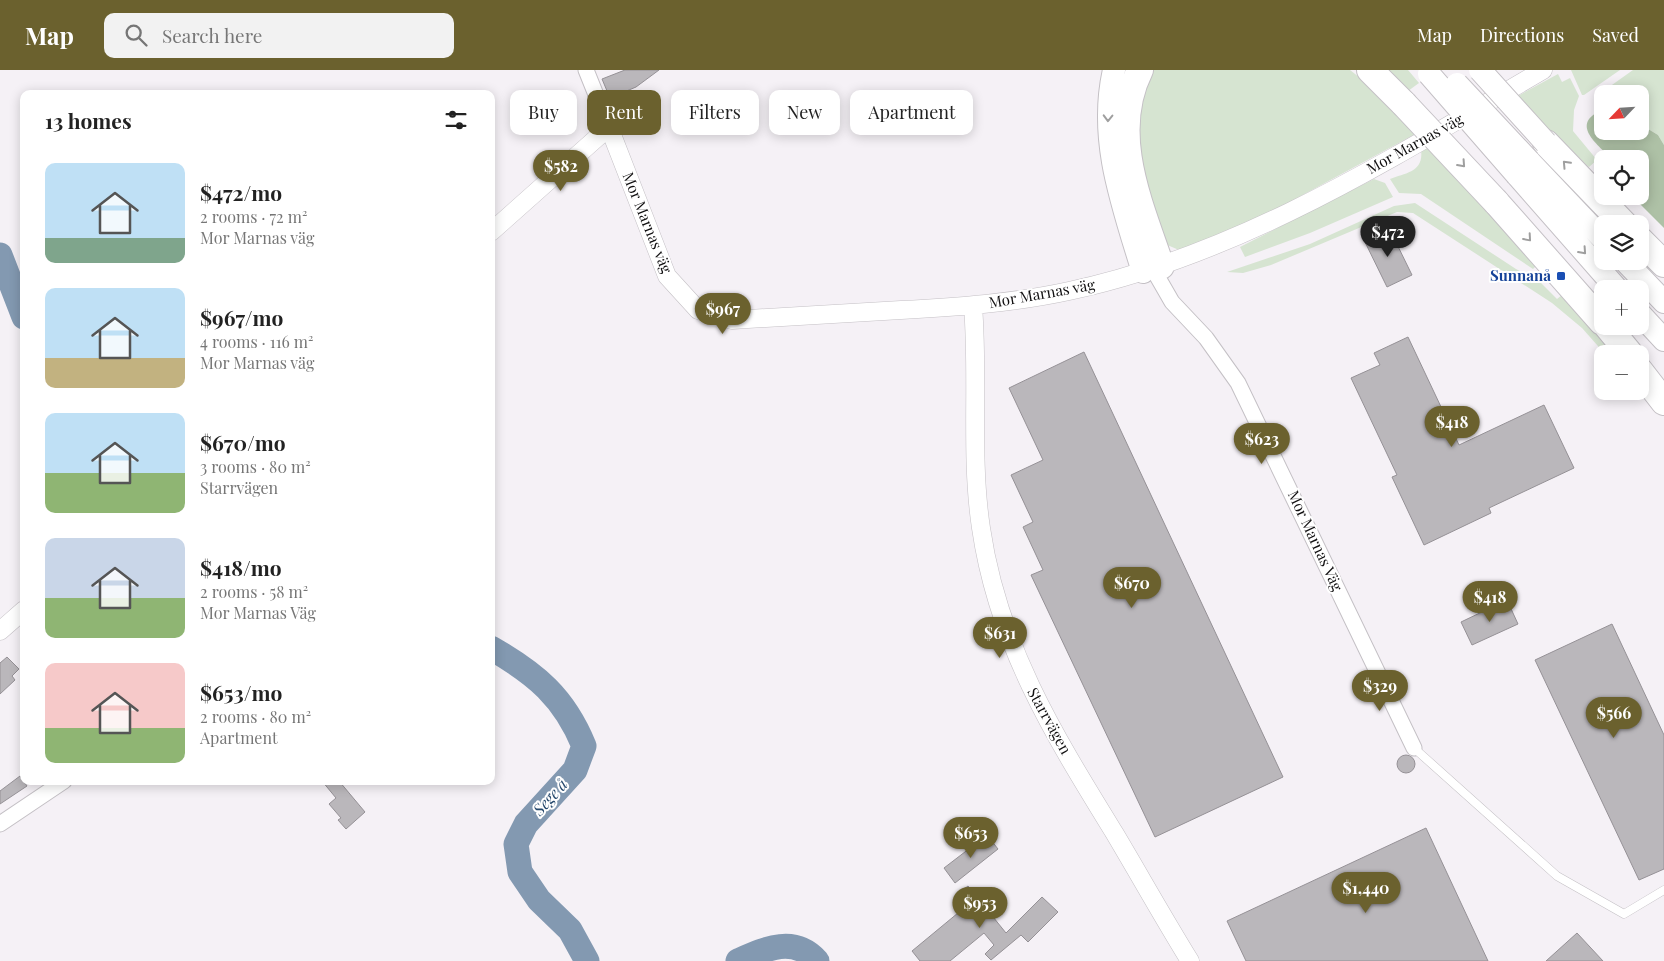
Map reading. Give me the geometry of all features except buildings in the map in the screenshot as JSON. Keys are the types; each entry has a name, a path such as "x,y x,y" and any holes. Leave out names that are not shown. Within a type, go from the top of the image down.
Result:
{"highway":[{"path":"1140,70 1128,104 1128,151 1152,269"},
{"path":"1362,70 1397,97"},
{"path":"1370,70 1496,202 1594,312"},
{"path":"1531,160 1611,215"},
{"path":"1649,249 1664,264"},
{"path":"1614,335 1622,345"},
{"path":"1649,376 1664,393"},
{"path":"1649,383 1664,402"}],"main road":[{"path":"1114,70 1109,97 1109,145 1117,182 1152,269"},
{"path":"1480,70 1531,160 1611,280"},
{"path":"1433,71 1531,160 1594,229"},
{"path":"1634,270 1664,302"},
{"path":"1649,324 1664,340"}],"street":[{"path":"586,70 594,90"},
{"name":"Mor Marnas väg","path":"612,135 666,276 698,310 732,320 973,306 1067,292 1152,269 1236,238 1310,202 1543,70"},
{"path":"495,228 601,135"},
{"name":"Mor Marnas Väg","path":"1152,269 1172,302 1215,349 1238,383 1414,748"},
{"name":"Starrvägen","path":"973,306 975,440 981,528 996,600 1004,625 1040,708 1190,961"},
{"path":"0,631 20,614"},
{"path":"0,824 58,785"}],"lane":[{"path":"1414,748 1557,876 1624,914 1664,890"}],"green space":[{"path":"1146,70 1350,70 1378,92 1419,132 1264,216 1179,250 1165,244 1137,167 1141,81"},
{"path":"1384,70 1408,70 1419,83 1408,91"},
{"path":"1571,70 1620,70 1598,85 1594,85 1594,88 1582,95"},
{"path":"1633,70 1664,70 1664,145 1658,135 1649,130 1649,85 1612,85"},
{"path":"1558,74 1562,82 1570,78 1579,96 1574,110 1573,131 1594,156 1594,163 1589,167 1563,147 1516,97"},
{"path":"1593,115 1594,140 1649,140 1649,130 1658,135 1664,145 1664,228 1641,205 1649,205 1649,150 1602,150 1589,134 1587,127 1588,121"},
{"path":"1430,145 1537,265 1533,269 1421,194 1399,193 1390,179 1408,173 1417,167 1420,163 1421,150"},
{"path":"1374,179 1385,183 1393,197 1310,233 1245,257 1240,247"},
{"path":"1415,203 1516,269 1539,281 1557,299 1562,295 1594,329 1594,335 1599,335 1609,345 1597,345 1582,328 1552,303 1413,213 1397,212 1271,265 1243,273 1227,272 1310,244 1394,206"}],"waterway":[{"name":"Sege å","path":"0,255 20,307"},
{"name":"Sege å","path":"495,650 522,667 547,688 567,714 584,746 575,770 526,824 516,844 520,872 539,900 570,930 587,961"},
{"name":"Sege å","path":"738,961 758,952 789,946 799,948 817,961"}],"place":[{"name":"Sunnanå","path":"1561,276"}]}
